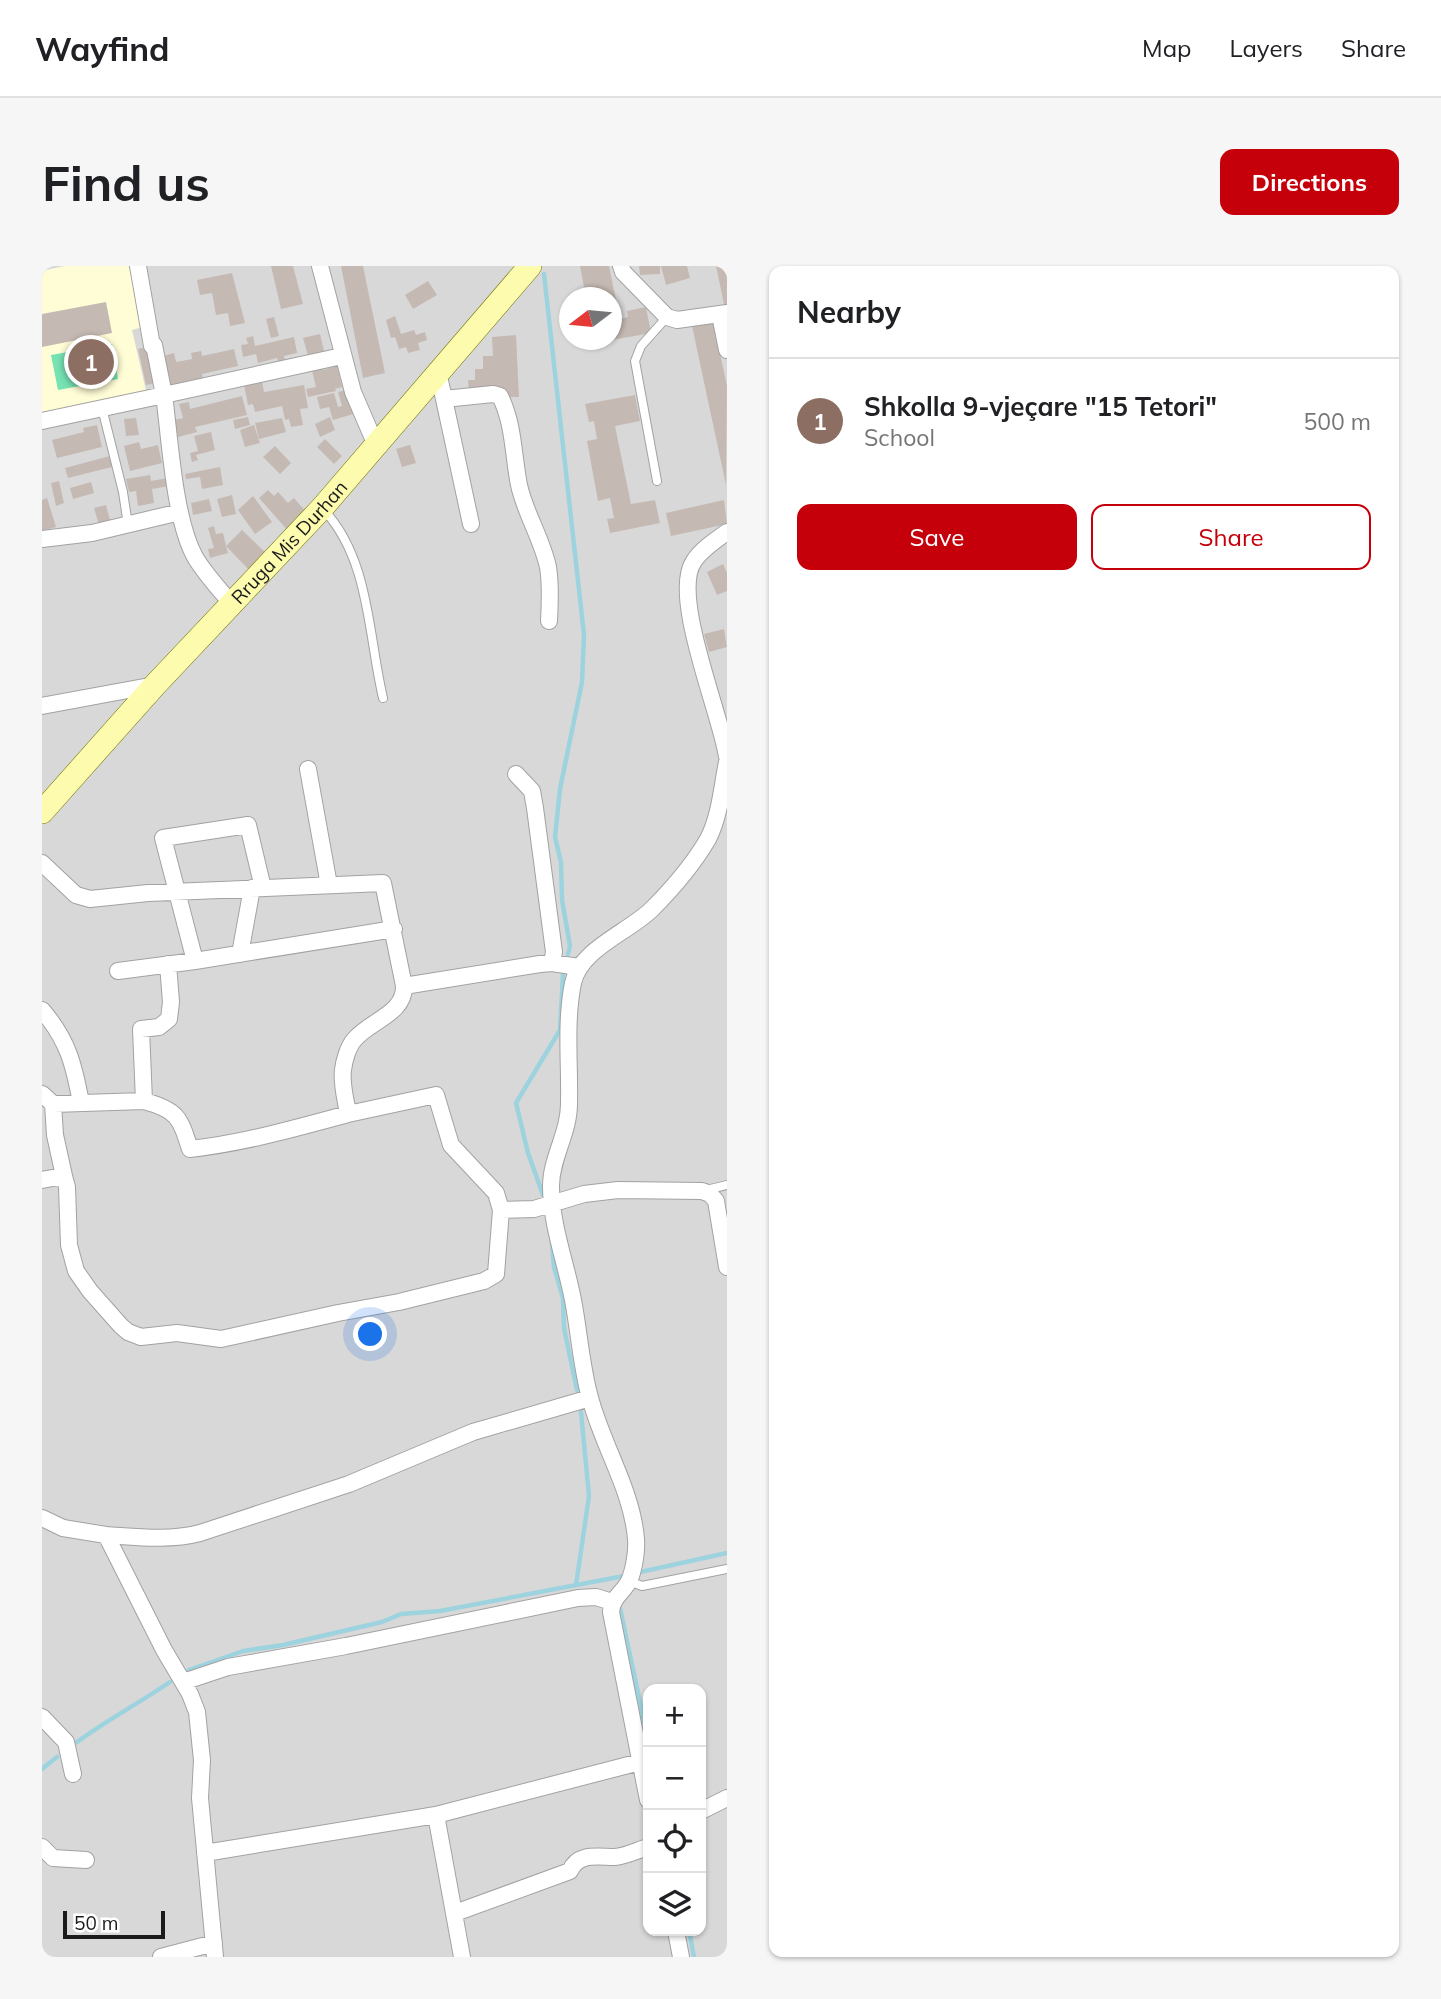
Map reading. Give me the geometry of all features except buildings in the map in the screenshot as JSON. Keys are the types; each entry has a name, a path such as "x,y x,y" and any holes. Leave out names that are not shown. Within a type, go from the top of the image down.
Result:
{"street":[{"path":"138,266 164,395 180,512 193,554 206,575 232,604"},
{"path":"320,266 353,392 375,443"},
{"name":"Rruga Mis Durhan","path":"42,811 155,685 322,508 375,443 530,266"},
{"path":"621,266 622,272 667,317 677,320 723,314 727,350"},
{"path":"42,421 342,356"},
{"path":"438,372 471,524"},
{"path":"444,399 493,394 500,396 512,428 519,486 548,566 549,621"},
{"path":"42,539 92,533 180,512"},
{"path":"643,1776 613,1626 612,1602 629,1581 635,1548 632,1520 590,1398 553,1203 552,1176 568,1123 569,1018 574,979 579,967 597,950 638,923 673,886 708,838 718,806 727,759 722,730 698,648 686,594 693,562 727,532"},
{"path":"42,706 155,685"},
{"path":"308,769 329,885"},
{"path":"516,774 532,791 554,952 552,963"},
{"path":"718,806 727,830"},
{"path":"195,961 163,838 248,825 258,888 240,954"},
{"path":"42,863 76,895 90,899 178,891 383,883 394,929 404,993 398,1005 355,1038 349,1047 343,1070 348,1114"},
{"path":"118,971 394,929"},
{"path":"404,986 552,963 579,967"},
{"path":"144,1101 141,1029 159,1027 169,1019 171,1002 167,964"},
{"path":"42,1010 66,1042 81,1103"},
{"path":"436,1095 451,1145 496,1193 501,1210 496,1274 484,1281 400,1302 221,1339 177,1334 141,1337 128,1332 90,1291 76,1271 69,1245 67,1187 48,1136 48,1099 81,1103 144,1101 176,1115 181,1121 190,1149 261,1137 436,1095"},
{"path":"42,1180 64,1176"},
{"path":"501,1210 534,1209 584,1194 618,1190 702,1191 710,1194 716,1201 727,1267"},
{"path":"42,1518 63,1528 106,1535 181,1538 349,1484 473,1432 590,1398"},
{"path":"106,1535 183,1682 197,1713 201,1735 200,1798 214,1950 161,1957"},
{"path":"183,1682 229,1667 383,1639 578,1598 596,1597 612,1602"},
{"path":"42,1717 66,1742 73,1774"},
{"path":"205,1853 436,1815 640,1762"},
{"path":"703,1810 727,1798"},
{"path":"436,1815 462,1957"},
{"path":"42,1847 53,1858 86,1860"},
{"path":"455,1913 570,1871 573,1864 579,1860 597,1855 616,1857 643,1849"},
{"path":"677,1936 681,1957"}],"lane":[{"path":"657,481 635,361 641,346 667,317"},
{"path":"102,408 128,525"},
{"path":"322,508 346,539 353,558 372,629 383,698"},
{"path":"702,1191 727,1185"},
{"path":"629,1581 642,1586 727,1569"}],"shaded area":[{"path":"42,266 727,266 727,1957 42,1957"},
{"path":"64,266 136,266 146,326 132,330 147,395 42,415 42,271"}],"green space":[{"path":"112,344 118,379 58,390 51,355"}],"waterway":[{"path":"544,274 584,635 582,682 560,789 555,837 561,862 562,900 570,946 568,954"},
{"path":"543,1195 528,1153 516,1103 560,1030 563,975"},
{"path":"552,1243 554,1267 563,1298 564,1328 577,1390"},
{"path":"576,1585 589,1496 581,1412"},
{"path":"636,1573 727,1553"},
{"path":"189,1670 243,1651 283,1645 382,1622 401,1614 440,1611 624,1576"},
{"path":"620,1608 643,1716"},
{"path":"77,1742 170,1682"},
{"path":"42,1769 57,1757"},
{"path":"690,1936 694,1957"}],"place":[{"name":"Shkolla 9-vjeçare \"15 Tetori\"","path":"91,362"}]}
